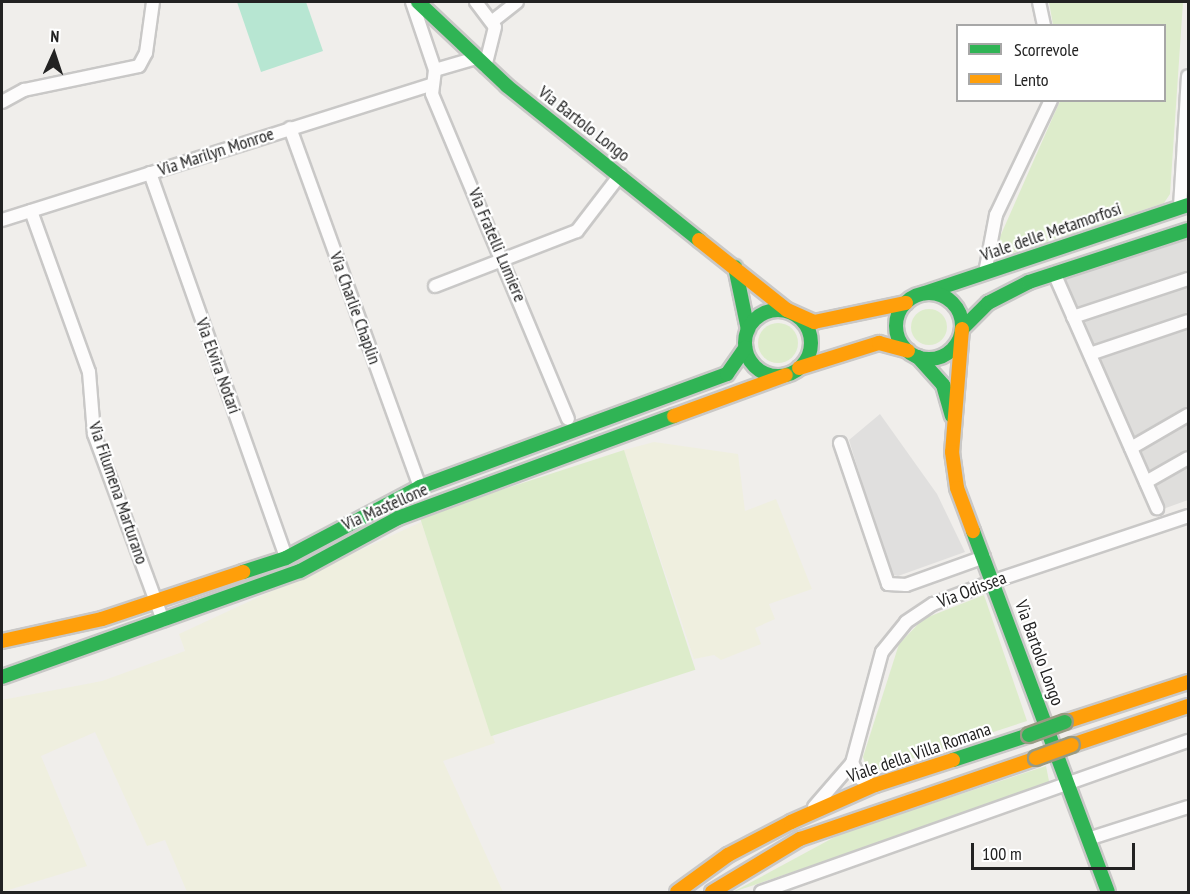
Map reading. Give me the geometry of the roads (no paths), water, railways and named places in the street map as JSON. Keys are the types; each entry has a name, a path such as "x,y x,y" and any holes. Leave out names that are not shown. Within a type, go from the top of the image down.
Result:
{"street":[{"path":"2,102 24,90 139,66 146,53 153,2"},
{"path":"412,2 435,70 431,85"},
{"name":"Via Bartolo Longo","path":"418,2 481,62 794,314 834,322 906,303"},
{"path":"435,70 481,62 494,48 494,20 476,2"},
{"path":"494,20 517,2"},
{"path":"1039,2 1044,24"},
{"path":"735,267 748,330 745,348 755,367 786,375 799,368 879,343 934,358 951,351 962,329 998,296 1054,273 1186,230 1184,206 1188,76"},
{"name":"Via Marilyn Monroe","path":"2,220 431,85"},
{"name":"Via Fratelli Lumiere","path":"431,85 568,419"},
{"path":"985,273 996,215 1050,102"},
{"name":"Via Charlie Chaplin","path":"290,128 420,487"},
{"name":"Via Elvira Notari","path":"150,173 286,558"},
{"path":"435,285 504,261 577,231 620,175"},
{"name":"Viale delle Metamorfosi","path":"925,293 1184,206"},
{"name":"Via Filumena Marturano","path":"31,211 89,372 94,434 164,621"},
{"path":"1054,273 1157,508"},
{"path":"1073,317 1188,279"},
{"path":"913,354 896,325 906,303 925,293 949,299 961,316 962,329"},
{"path":"748,330 767,312 794,314 807,327 811,344 799,368"},
{"path":"1090,354 1188,321"},
{"name":"Via Bartolo Longo","path":"962,329 954,423 957,488 994,581 1108,892"},
{"name":"Via Mastellone","path":"2,641 156,603 286,558 420,487 727,374 745,348"},
{"name":"Via Bartolo Longo","path":"913,354 943,385 954,423"},
{"name":"Via Mastellone","path":"2,677 300,571 398,518 481,485 786,375"},
{"path":"1131,448 1188,415"},
{"path":"840,443 888,584 906,585 984,556"},
{"path":"1146,482 1188,458"},
{"name":"Via Odissea","path":"804,816 831,794 852,764 891,638 933,604 994,581 1188,516"},
{"name":"Viale della Villa Romana","path":"677,892 729,855 804,816 875,785 1188,682"},
{"path":"712,892 800,840 1188,706"},
{"path":"761,892 1188,741"},
{"path":"852,764 861,779 875,785"},
{"path":"1088,839 1188,807"}]}
